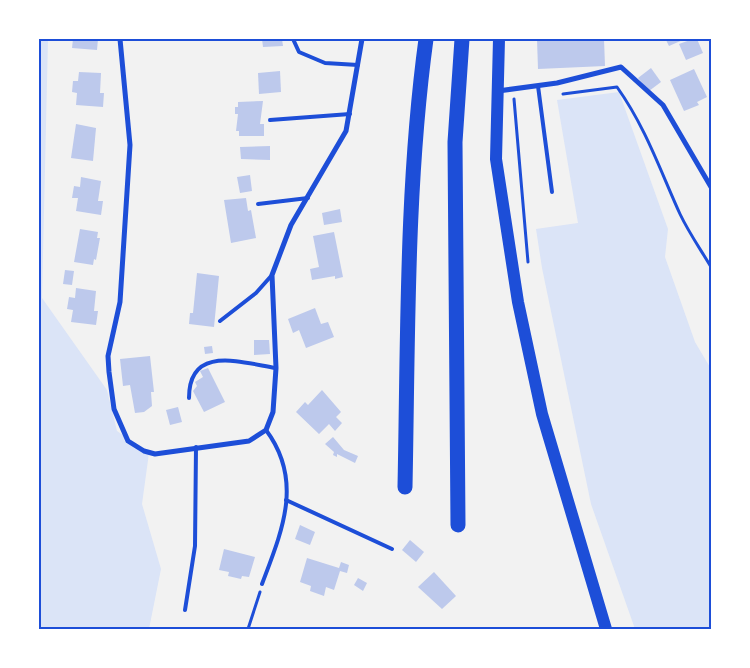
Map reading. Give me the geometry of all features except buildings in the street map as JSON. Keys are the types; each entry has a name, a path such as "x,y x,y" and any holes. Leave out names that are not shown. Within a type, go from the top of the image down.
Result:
{"highway":[{"path":"405,487 409,278 416,140 426,39"},
{"path":"458,525 455,142 462,39"}],"main road":[{"path":"500,39 496,158 518,302 529,361 542,414 606,629"}],"street":[{"path":"120,39 130,145 120,302 108,356 114,408 128,442 144,451 155,454 248,441 266,430 273,412 276,368 272,275 292,225 346,131 362,39"},
{"path":"497,91 557,83 621,68 663,105 711,187"}],"lane":[{"path":"294,39 299,52 316,61 358,65"},
{"path":"538,86 552,192"},
{"path":"270,120 350,114"},
{"path":"258,204 308,198"},
{"path":"220,321 256,293 272,275"},
{"path":"189,398 191,377 195,369 204,363 218,361 276,368"},
{"path":"262,584 284,525 286,500 285,465 278,446 266,430"},
{"path":"185,610 196,537 196,447"},
{"path":"286,500 392,549"}],"path":[{"path":"557,83 562,94 617,87 634,111 666,178 681,215 711,267"},
{"path":"513,90 529,268"},
{"path":"248,629 262,584"}],"shaded area":[{"path":"39,39 48,39 42,298 107,390 117,431 149,453 142,504 161,569 149,629 39,629"},
{"path":"619,92 668,229 665,257 695,342 711,369 711,629 635,629 591,504 542,268 536,229 578,223 557,100"}]}
